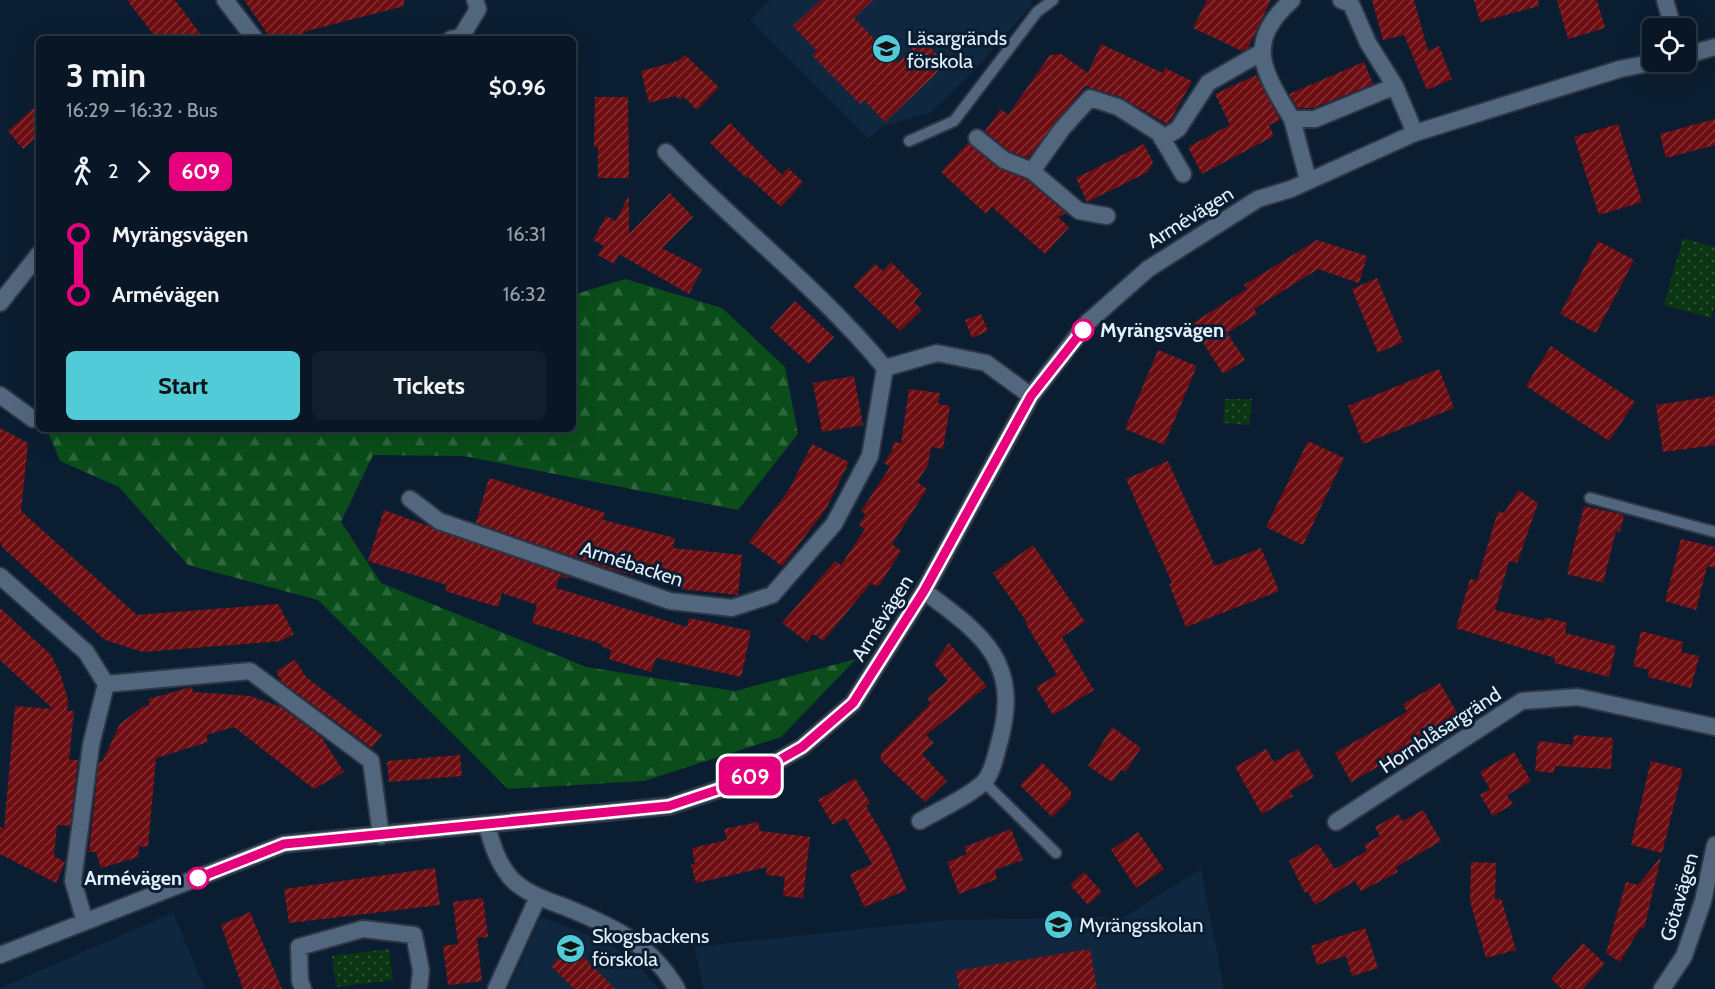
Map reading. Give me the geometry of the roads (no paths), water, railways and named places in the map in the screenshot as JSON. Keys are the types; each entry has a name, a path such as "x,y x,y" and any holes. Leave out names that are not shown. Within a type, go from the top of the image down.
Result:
{"street":[{"path":"462,36 478,9 475,0"},
{"path":"1292,0 1272,18 1260,53 1273,86 1292,119 1308,180"},
{"path":"1341,0 1351,4 1368,43 1395,86 1415,133"},
{"path":"1665,0 1670,18"},
{"path":"227,1 253,36"},
{"path":"1696,52 1715,46"},
{"path":"1162,139 1178,129 1209,83 1260,53"},
{"name":"Armévägen","path":"0,955 284,844 487,826 669,806 741,782 802,747 853,703 924,591 1031,396 1088,322 1148,269 1258,199 1308,180 1415,133 1620,69 1642,65"},
{"path":"1292,119 1315,118 1395,86"},
{"path":"1032,171 1062,129 1090,98 1118,107 1159,133 1183,174"},
{"path":"977,138 1004,160 1032,171 1079,211 1107,216"},
{"path":"666,152 698,185 854,330 885,368 937,353 986,363 1031,396"},
{"path":"0,303 36,258"},
{"name":"Armébacken","path":"410,499 439,521 670,602 732,608 772,595 834,524 870,456 885,368"},
{"path":"0,395 33,419"},
{"path":"0,576 86,652 106,684 91,745 73,881 85,922"},
{"path":"920,821 984,782 994,762 1006,718 1003,670 975,628 924,591"},
{"path":"106,684 250,671 371,761 381,836"},
{"name":"Hornblåsargränd","path":"1336,822 1522,701 1578,697 1715,727"},
{"path":"487,826 495,855 510,877 538,897 593,919 632,939 664,967 677,989"},
{"name":"Götavägen","path":"1662,989 1684,956 1703,901 1715,845"},
{"path":"496,989 538,897"},
{"path":"303,989 300,981 299,948 363,929 414,935 421,970 419,989"}],"lane":[{"path":"909,141 954,121 1038,12 1053,0"},
{"path":"1590,498 1715,532"},
{"path":"984,782 1056,853"}],"place":[{"name":"Läsargränds förskola","path":"886,49"},
{"name":"Myrängsvägen","path":"1083,330"},
{"name":"Armévägen","path":"198,878"},
{"name":"Myrängsskolan","path":"1058,925"},
{"name":"Skogsbackens förskola","path":"571,948"}]}
